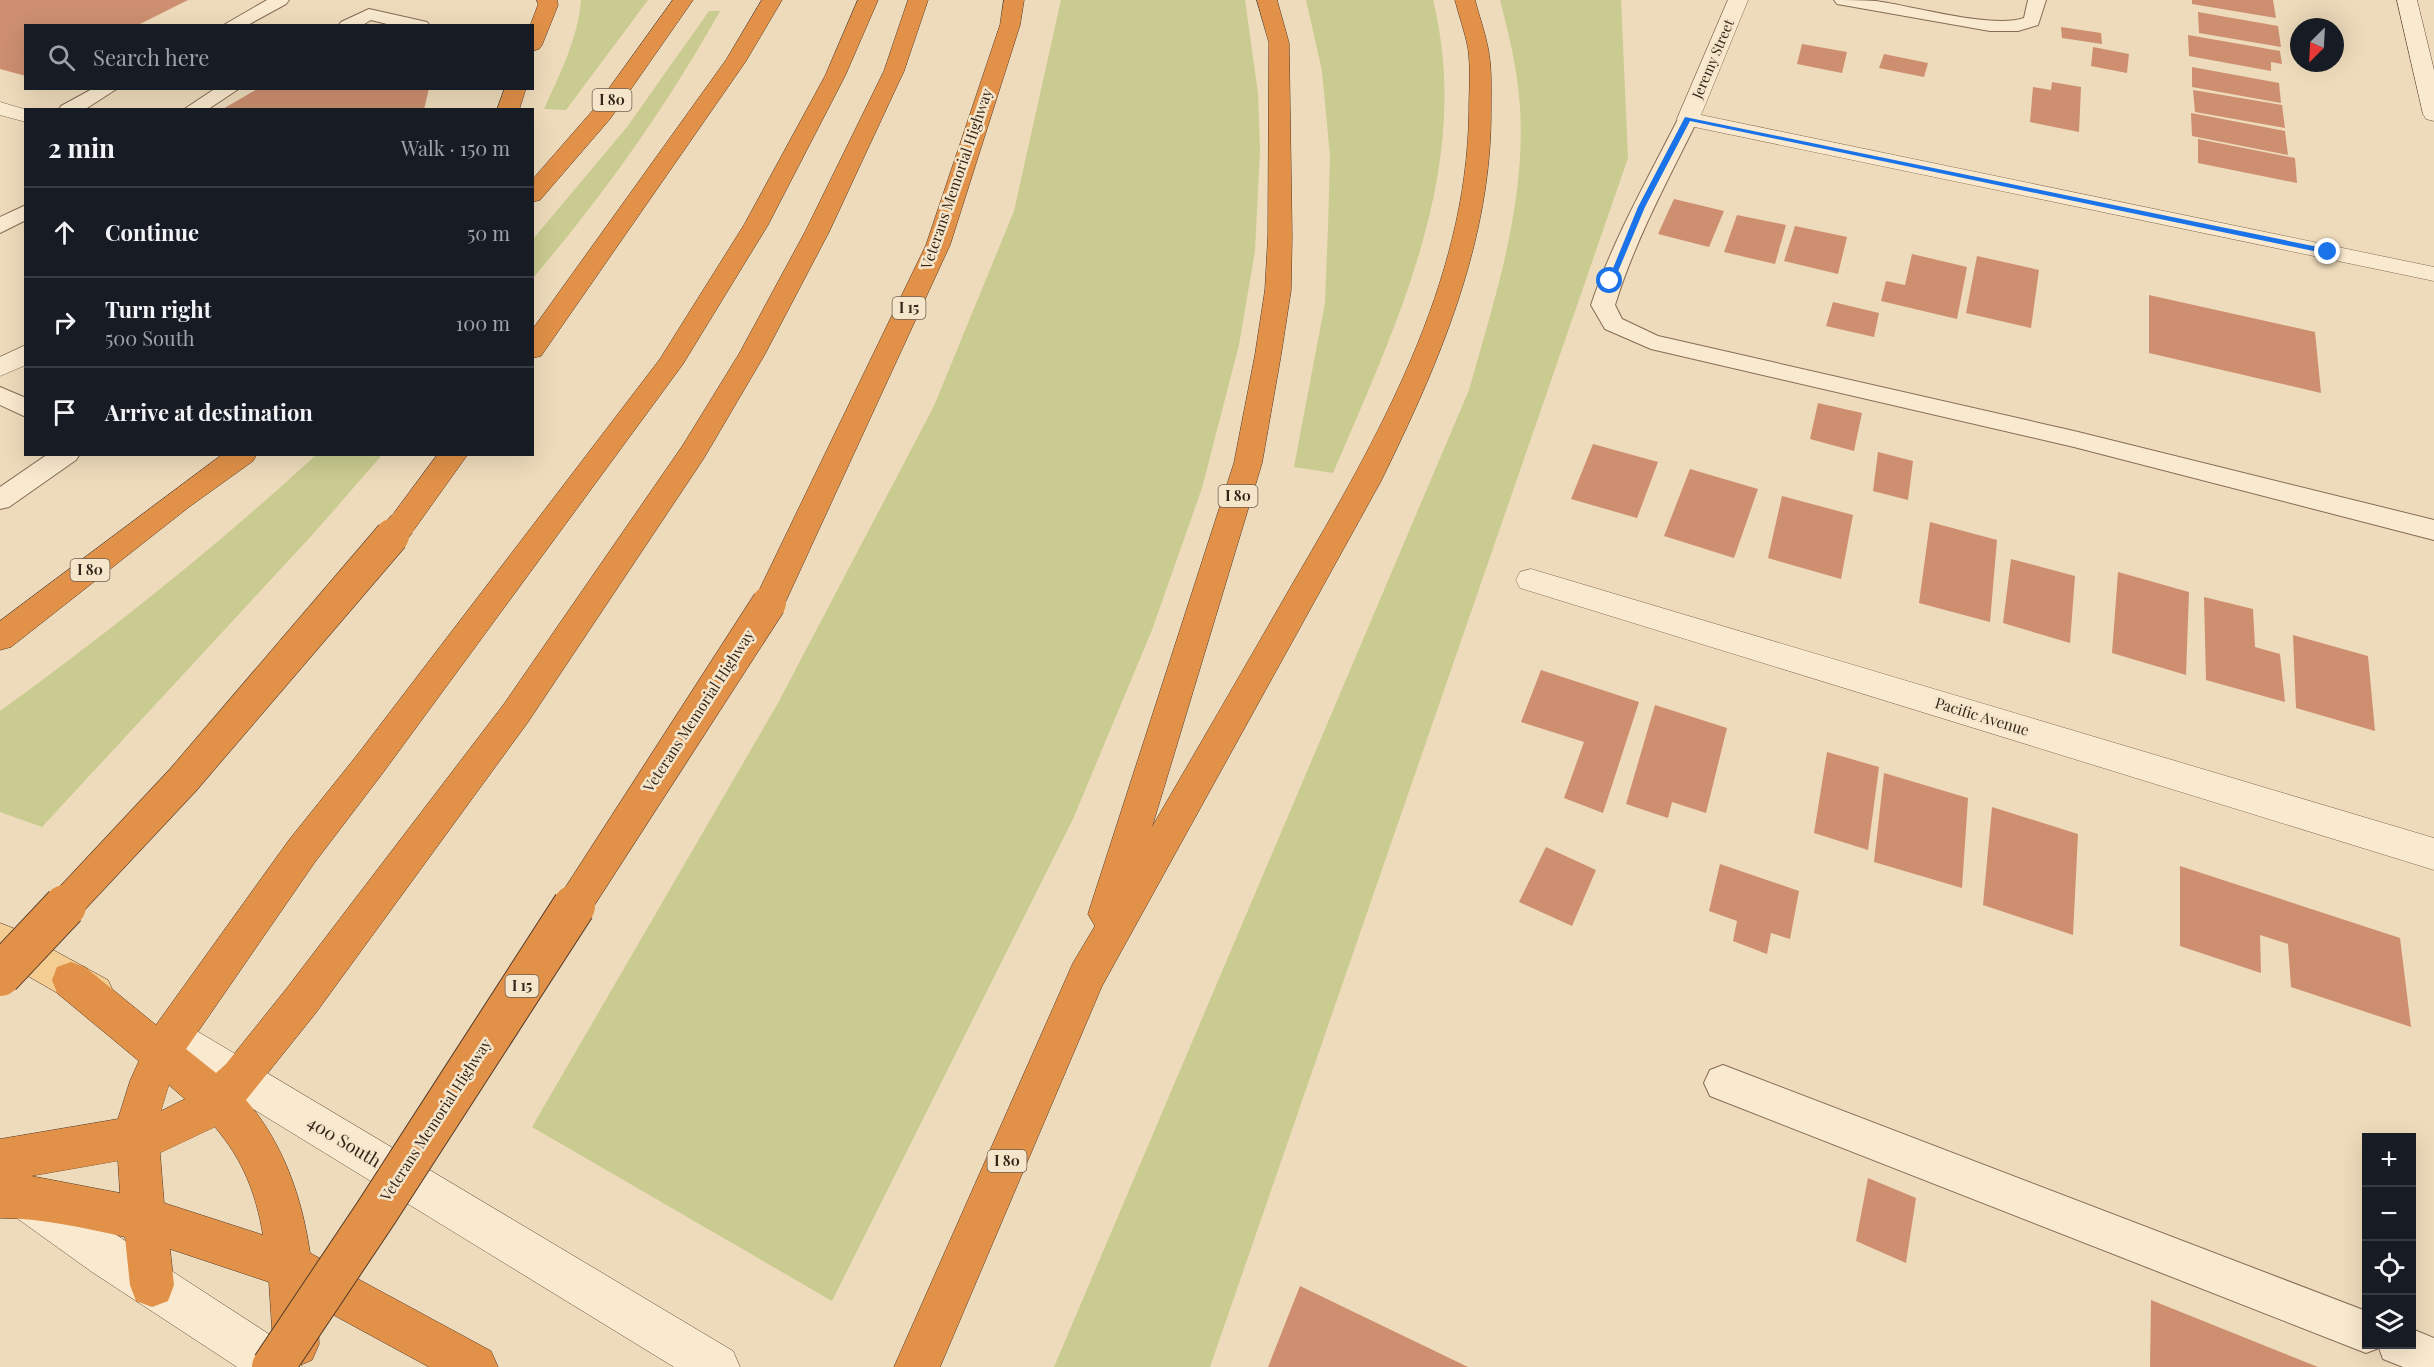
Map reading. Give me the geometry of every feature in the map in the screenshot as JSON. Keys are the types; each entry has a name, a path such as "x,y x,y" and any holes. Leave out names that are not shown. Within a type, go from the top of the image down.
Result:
{"highway":[{"path":"534,40 548,5 547,0"},
{"name":"I 80","path":"534,193 602,114 683,0"},
{"path":"534,347 736,61 772,0"},
{"path":"152,1285 140,1169 139,1116 166,1046 302,851 370,764 669,364 756,225 835,76 868,0"},
{"path":"5,1183 139,1136 151,1136 186,1122 229,1089 301,1001 516,713 694,451 752,354 817,232 894,71 918,0"},
{"name":"Veterans Memorial Highway","path":"273,1367 376,1213 769,603 938,245 1010,25 1014,0"},
{"name":"I 80","path":"917,1367 1087,976 1248,463 1278,290 1279,43 1266,0"},
{"path":"1087,976 1366,481 1402,413 1425,360 1452,279 1475,193 1482,117 1478,50 1465,0"},
{"path":"509,108 515,90"},
{"path":"179,500 223,456"},
{"name":"I 80","path":"0,638 179,500 240,456"},
{"path":"0,975 183,780 402,524 453,456"},
{"path":"71,980 229,1089 275,1189 289,1266 295,1322 296,1367"},
{"path":"5,1183 74,1204 145,1220 289,1266 475,1367"}],"main road":[{"path":"0,940 71,980"}],"street":[{"name":"Jeremy Street","path":"1688,119 1738,0"},
{"path":"2408,0 2429,76 2434,114"},
{"path":"0,108 24,115"},
{"path":"1688,119 2434,274"},
{"path":"0,368 24,354"},
{"name":"Pacific Avenue","path":"1531,580 2434,854"},
{"name":"400 South","path":"229,1089 717,1367"},
{"path":"5,1183 152,1285 279,1367"}],"lane":[{"path":"235,24 280,0"},
{"path":"1844,0 1990,26 2018,26 2032,21 2037,0"},
{"path":"351,24 369,14 412,24"},
{"path":"72,108 105,90"},
{"path":"196,108 227,90"},
{"path":"1688,119 1642,207 1610,281 1603,305 1613,324 1651,342 2098,445 2434,530"},
{"path":"0,226 24,212"},
{"path":"0,395 24,408"},
{"path":"0,500 64,456"},
{"path":"1723,1083 2362,1330"},
{"path":"2390,1349 2391,1367"},
{"path":"2410,1349 2434,1359"}],"green space":[{"path":"581,0 648,0 566,110 544,109 572,42"},
{"path":"1061,0 1245,0 1258,93 1260,150 1255,251 1239,345 1202,488 1152,630 1073,819 832,1301 532,1127 778,703 934,406 1014,211"},
{"path":"1306,0 1433,0 1443,62 1444,123 1436,183 1422,242 1404,301 1333,473 1294,467 1325,303 1330,156 1322,71"},
{"path":"1500,0 1621,0 1628,158 1210,1367 1054,1367 1469,390 1506,250 1518,180 1521,144 1517,80"},
{"path":"709,11 720,11 656,116 633,149 609,183 534,277 534,238 627,127"},
{"path":"315,456 381,456 314,533 42,827 0,812 0,711 162,588"}],"building":[{"path":"0,0 188,0 140,24 24,24 24,75 0,69"},
{"path":"2192,0 2273,0 2276,18 2192,4"},
{"path":"2198,12 2278,26 2281,47 2199,33"},
{"path":"2061,27 2101,33 2102,44 2062,38"},
{"path":"2188,35 2280,51 2282,64 2271,62 2271,71 2189,56"},
{"path":"1802,44 1847,52 1842,73 1797,64"},
{"path":"2093,47 2129,54 2127,73 2091,66"},
{"path":"1884,54 1928,63 1924,77 1879,68"},
{"path":"2192,67 2279,83 2281,103 2192,87"},
{"path":"2052,82 2081,87 2079,132 2030,122 2033,87 2051,90"},
{"path":"256,90 429,90 424,108 224,108"},
{"path":"2193,90 2282,105 2285,128 2195,112"},
{"path":"2191,113 2285,131 2288,155 2192,136"},
{"path":"2198,139 2295,158 2297,183 2198,163"},
{"path":"1674,199 1724,211 1709,247 1658,234"},
{"path":"1737,215 1786,225 1775,264 1724,252"},
{"path":"1795,226 1847,237 1838,274 1784,261"},
{"path":"1912,254 1967,267 1957,319 1881,301 1886,281 1905,285"},
{"path":"1977,256 2039,270 2031,328 1966,313"},
{"path":"2149,295 2315,332 2321,393 2149,353"},
{"path":"1833,302 1879,313 1874,337 1826,326"},
{"path":"1818,403 1862,413 1854,451 1810,439"},
{"path":"1593,444 1658,462 1637,518 1571,499"},
{"path":"1878,452 1913,461 1908,500 1873,491"},
{"path":"1690,469 1758,489 1734,558 1664,536"},
{"path":"1782,496 1853,515 1841,579 1768,558"},
{"path":"1930,522 1997,540 1990,622 1919,603"},
{"path":"2011,559 2075,576 2070,643 2003,623"},
{"path":"2118,572 2189,592 2186,675 2112,653"},
{"path":"2204,597 2253,609 2255,647 2280,654 2285,702 2206,680"},
{"path":"2293,635 2368,656 2375,731 2296,708"},
{"path":"1541,670 1639,702 1603,813 1564,798 1584,742 1521,722"},
{"path":"1655,705 1727,728 1706,813 1672,802 1668,818 1626,804"},
{"path":"1827,752 1879,767 1868,850 1814,833"},
{"path":"1884,773 1968,798 1962,888 1874,862"},
{"path":"1992,807 2078,834 2073,935 1983,905"},
{"path":"1546,847 1596,870 1572,926 1519,902"},
{"path":"1720,864 1799,891 1790,939 1771,933 1767,954 1733,941 1737,921 1709,911"},
{"path":"2180,866 2400,938 2411,1027 2291,987 2288,944 2260,935 2261,973 2180,946"},
{"path":"1868,1178 1916,1198 1906,1263 1856,1241"},
{"path":"1300,1286 1468,1367 1268,1367"},
{"path":"2151,1300 2318,1367 2150,1367"}],"route":[{"path":"1610,281 1642,207 1688,119 2328,252"}]}
